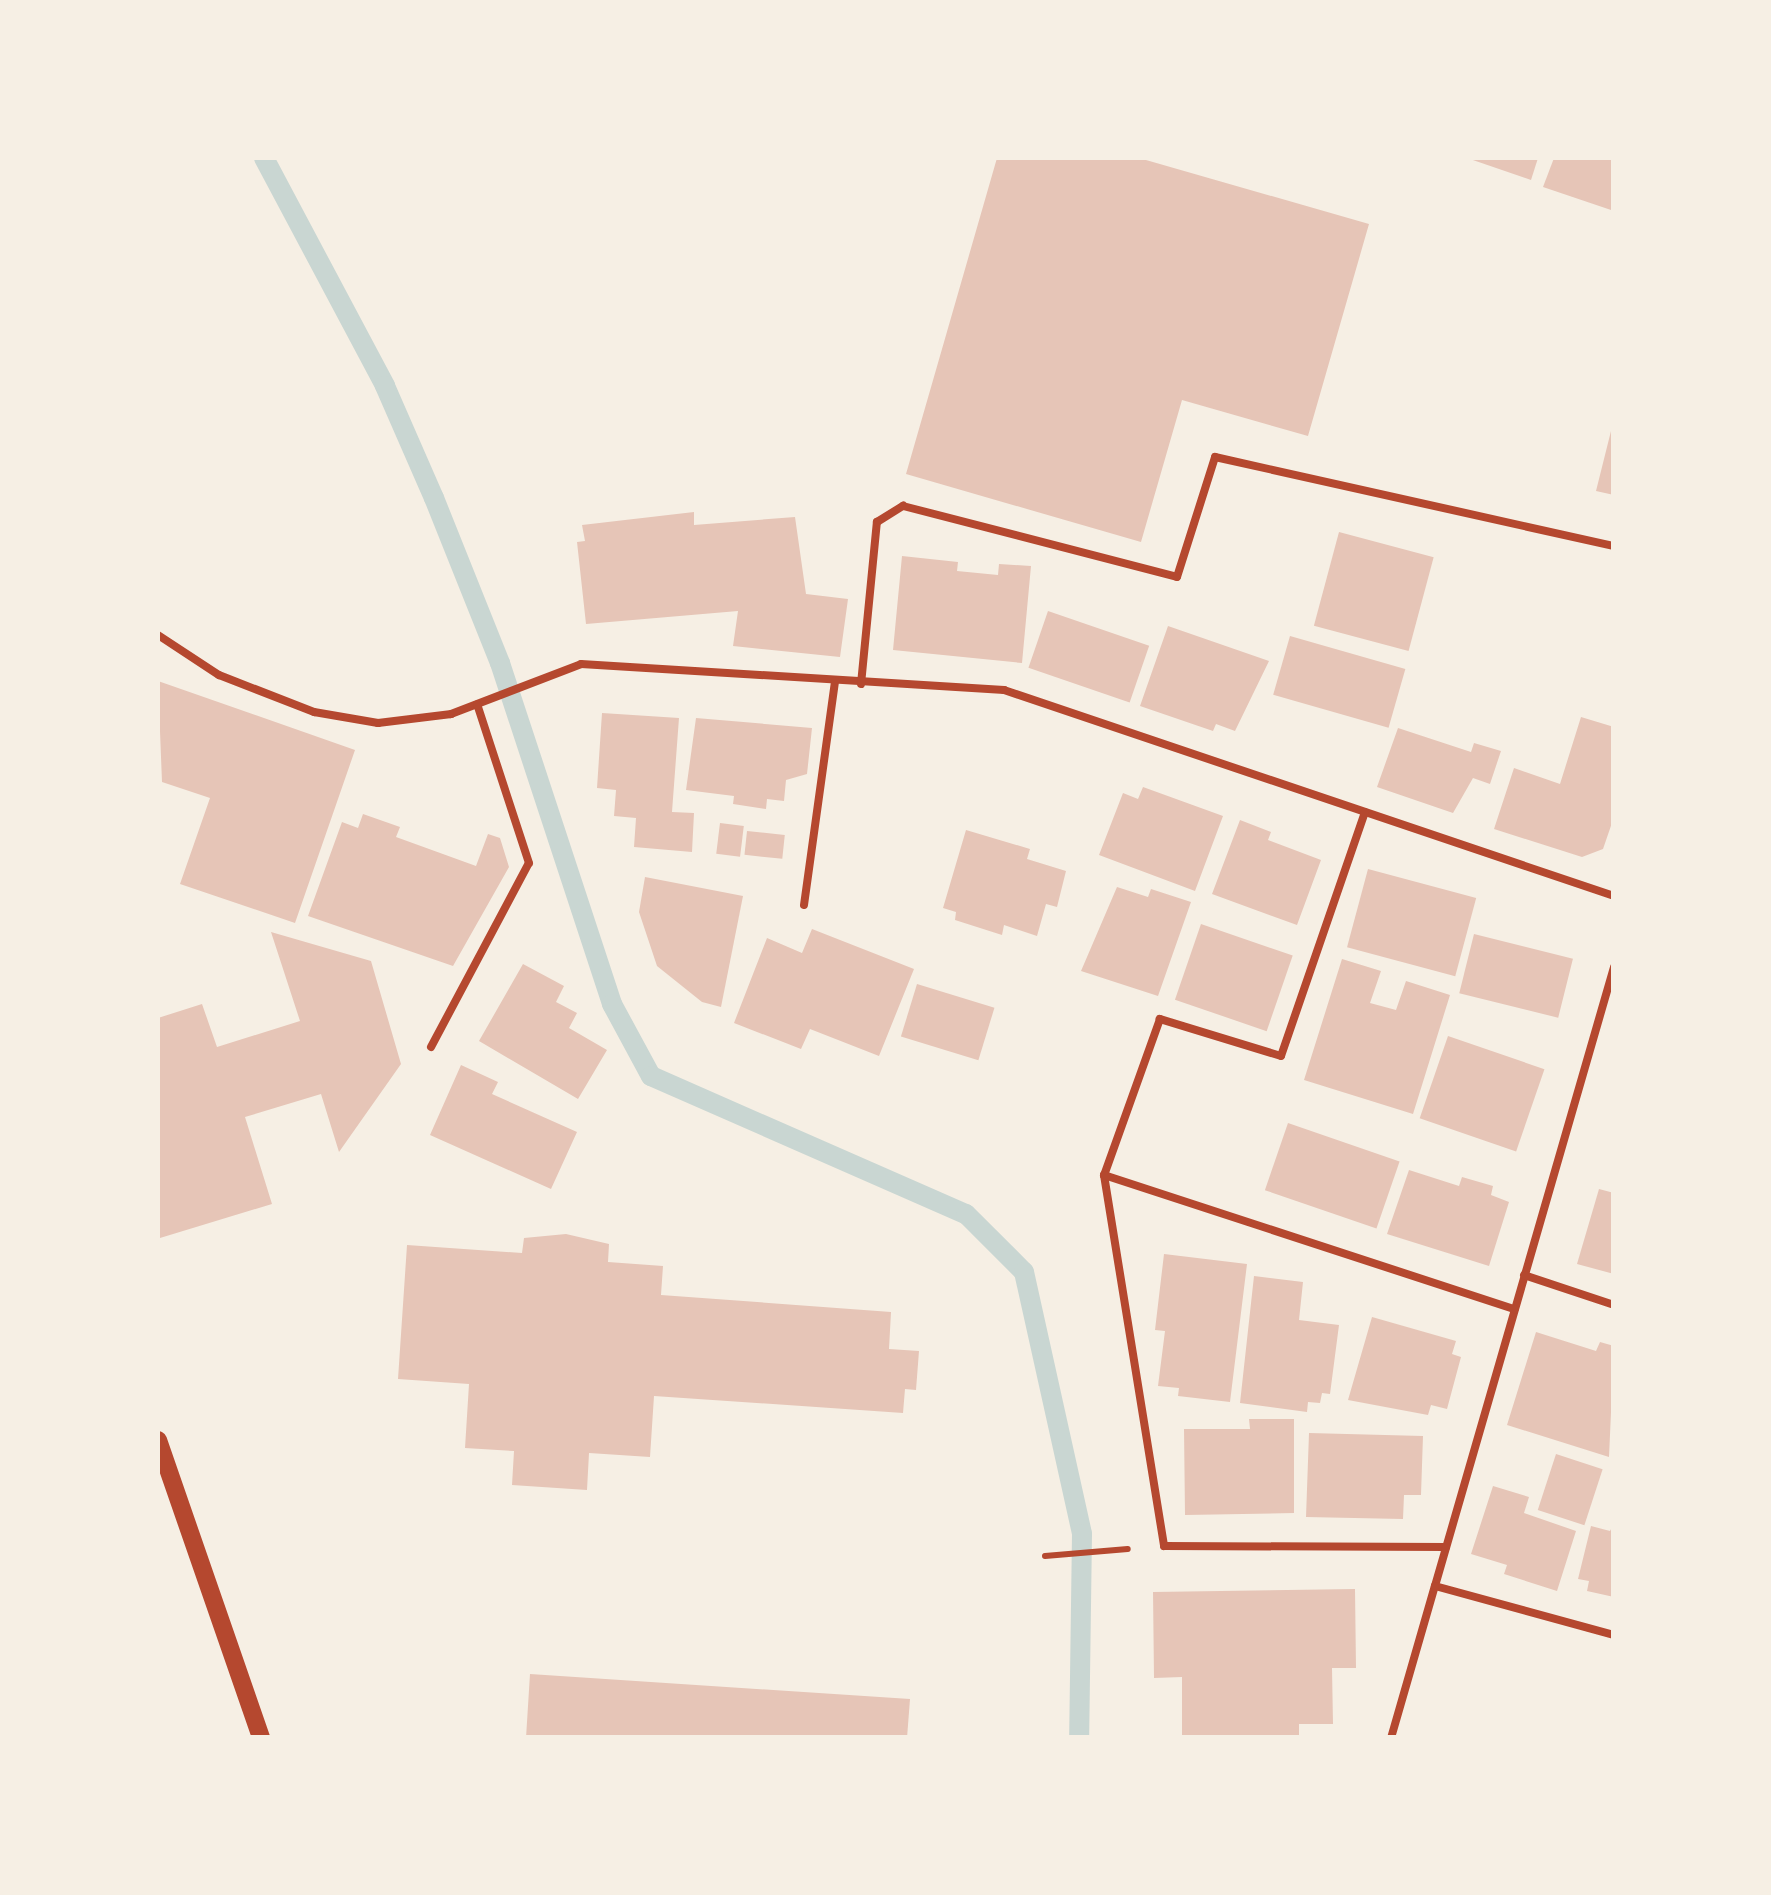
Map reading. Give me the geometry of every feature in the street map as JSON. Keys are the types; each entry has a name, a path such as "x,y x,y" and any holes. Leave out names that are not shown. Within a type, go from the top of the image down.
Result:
{"street":[{"path":"158,1440 261,1738"}],"lane":[{"path":"861,684 877,522 903,506 1177,576 1215,457 1614,546"},
{"path":"158,635 219,676 314,712 378,723 479,703 581,664 1004,690 1614,896"},
{"path":"804,905 835,682"},
{"path":"431,1048 530,862 479,703"},
{"path":"1364,812 1280,1056 1160,1020 1104,1174 1164,1546 1446,1547"},
{"path":"1391,1738 1614,966"},
{"path":"1104,1174 1515,1309"},
{"path":"1524,1275 1614,1304"},
{"path":"1435,1586 1614,1635"}],"path":[{"path":"1045,1556 1126,1549"}],"building":[{"path":"997,158 1139,158 1369,224 1308,436 1182,400 1141,542 906,474"},
{"path":"1467,158 1538,158 1531,180"},
{"path":"1554,158 1614,158 1614,211 1543,187"},
{"path":"1614,427 1614,495 1596,491"},
{"path":"694,512 694,525 795,517 806,594 848,599 840,657 733,646 738,611 586,624 577,542 585,541 582,525"},
{"path":"1339,532 1434,557 1409,651 1314,626"},
{"path":"902,556 958,562 957,571 998,575 999,564 1031,566 1022,663 893,650"},
{"path":"1048,611 1149,646 1130,703 1028,668"},
{"path":"1168,626 1269,661 1235,731 1216,724 1213,731 1140,706"},
{"path":"1290,636 1405,669 1389,728 1273,695"},
{"path":"158,681 355,750 295,923 180,884 210,798 162,782"},
{"path":"602,713 679,718 672,812 694,813 692,852 634,847 636,818 614,816 616,790 597,788"},
{"path":"1581,717 1614,727 1614,817 1603,849 1582,857 1494,829 1514,768 1560,784"},
{"path":"696,718 812,728 807,774 786,780 784,801 767,799 766,809 733,804 734,796 686,790"},
{"path":"1398,728 1471,752 1474,743 1501,751 1490,784 1473,778 1453,813 1377,787"},
{"path":"1143,787 1223,816 1195,891 1099,855 1123,793 1138,799"},
{"path":"363,814 400,827 396,837 476,866 488,834 500,838 509,867 453,966 308,916 342,822 358,828"},
{"path":"1240,820 1271,832 1268,840 1321,860 1297,925 1212,894"},
{"path":"720,823 744,826 740,857 716,854"},
{"path":"966,830 1030,849 1027,859 1066,871 1057,907 1046,904 1037,936 1004,925 1002,935 955,920 956,912 943,908"},
{"path":"747,831 785,835 782,859 744,855"},
{"path":"1368,869 1476,898 1455,976 1347,947"},
{"path":"645,877 743,896 721,1007 702,1002 657,966 639,912"},
{"path":"1117,887 1148,897 1151,889 1191,902 1158,996 1081,971"},
{"path":"1201,924 1293,956 1267,1031 1175,1000"},
{"path":"812,929 914,969 879,1056 810,1029 801,1049 734,1023 767,938 802,953"},
{"path":"271,932 371,961 401,1064 339,1152 321,1094 245,1117 272,1204 160,1238 158,1018 202,1004 217,1047 300,1021"},
{"path":"1474,934 1573,959 1558,1018 1459,993"},
{"path":"1342,959 1381,971 1370,1003 1396,1010 1406,981 1450,995 1413,1114 1304,1080"},
{"path":"523,964 564,986 556,1002 577,1013 569,1028 607,1050 578,1099 479,1041"},
{"path":"917,984 994,1008 978,1060 901,1037"},
{"path":"1448,1036 1544,1069 1516,1151 1420,1118"},
{"path":"461,1065 498,1082 492,1094 577,1132 551,1189 430,1135"},
{"path":"1288,1123 1400,1161 1376,1229 1265,1190"},
{"path":"1409,1170 1459,1186 1462,1177 1493,1186 1491,1195 1509,1202 1489,1266 1387,1234"},
{"path":"1599,1189 1614,1193 1614,1274 1577,1264"},
{"path":"566,1234 609,1244 608,1262 663,1266 661,1295 891,1312 889,1349 919,1351 916,1390 905,1389 903,1413 654,1396 650,1457 589,1453 587,1490 512,1485 514,1451 465,1448 469,1384 398,1379 407,1245 522,1253 524,1238"},
{"path":"1164,1254 1247,1264 1230,1402 1178,1396 1179,1388 1158,1386 1165,1331 1155,1330"},
{"path":"1254,1276 1303,1282 1299,1320 1339,1325 1330,1394 1322,1393 1320,1403 1308,1402 1307,1412 1240,1403"},
{"path":"1372,1317 1456,1341 1452,1354 1461,1357 1447,1409 1431,1405 1428,1415 1348,1400"},
{"path":"1536,1332 1596,1351 1600,1342 1614,1346 1609,1457 1507,1425"},
{"path":"1249,1419 1294,1419 1294,1513 1185,1515 1184,1429 1250,1429"},
{"path":"1309,1433 1423,1436 1421,1495 1404,1495 1403,1519 1306,1517"},
{"path":"1556,1454 1603,1469 1584,1525 1538,1510"},
{"path":"1493,1486 1529,1497 1524,1513 1576,1531 1557,1591 1504,1574 1507,1565 1471,1554"},
{"path":"1614,1523 1614,1597 1587,1591 1589,1581 1578,1579 1591,1526 1610,1531"},
{"path":"1355,1589 1356,1668 1332,1668 1333,1724 1299,1724 1299,1738 1182,1738 1182,1677 1154,1678 1153,1592"},
{"path":"530,1674 910,1699 907,1738 526,1738"}],"waterway":[{"path":"264,158 385,386 434,498 500,663 612,1004 651,1076 966,1214 1024,1272 1082,1534 1079,1738"}]}
